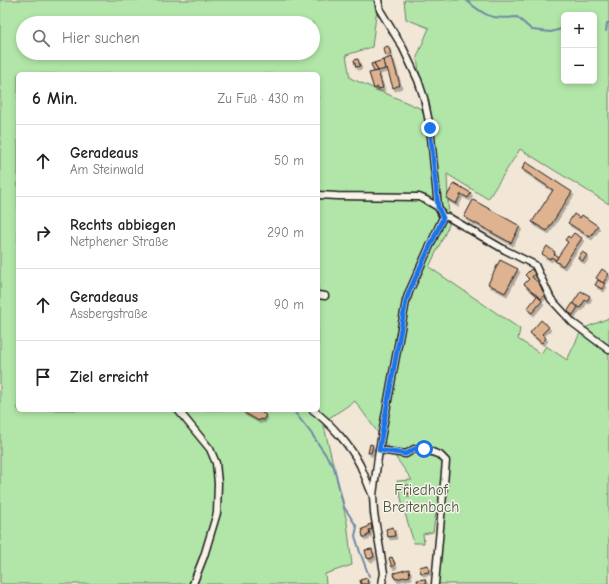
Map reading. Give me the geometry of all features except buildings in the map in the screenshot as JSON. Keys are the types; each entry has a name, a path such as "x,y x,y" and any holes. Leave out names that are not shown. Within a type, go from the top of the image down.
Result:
{"street":[{"path":"378,0 380,10 403,48 418,80 424,98 430,128 438,207 443,218 406,301 379,450 373,495 374,513 384,573 382,584"},
{"path":"320,195 419,197 438,207"},
{"path":"443,218 448,217 505,250 535,265 552,299 573,323 609,350"},
{"path":"320,295 325,296"},
{"path":"180,412 210,449 216,463 218,483 217,513 204,556 193,584"},
{"path":"316,412 324,418 343,440 359,463 373,495"},
{"path":"379,450 406,454 414,449 424,449 440,455 446,461 435,584"}],"green space":[{"name":"Friedhof Breitenbach","path":"0,0 378,0 372,47 346,55 350,78 424,110 417,57 429,28 406,19 404,0 609,0 609,204 520,149 488,199 447,174 449,225 429,267 520,329 518,339 541,354 546,346 567,360 582,329 609,318 609,584 436,584 448,468 435,518 433,532 423,534 424,543 414,543 397,481 412,480 355,401 323,422 347,522 352,565 325,574 326,584 0,584"}],"waterway":[{"path":"466,0 478,10 489,16 501,18 517,17 532,30 551,32 561,29"},
{"path":"606,31 607,23 609,23"},
{"path":"295,412 334,467 344,507 357,527 355,536 369,576"}],"route":[{"path":"424,449 414,449 406,454 379,450 406,301 443,218 438,207 430,128"}]}
